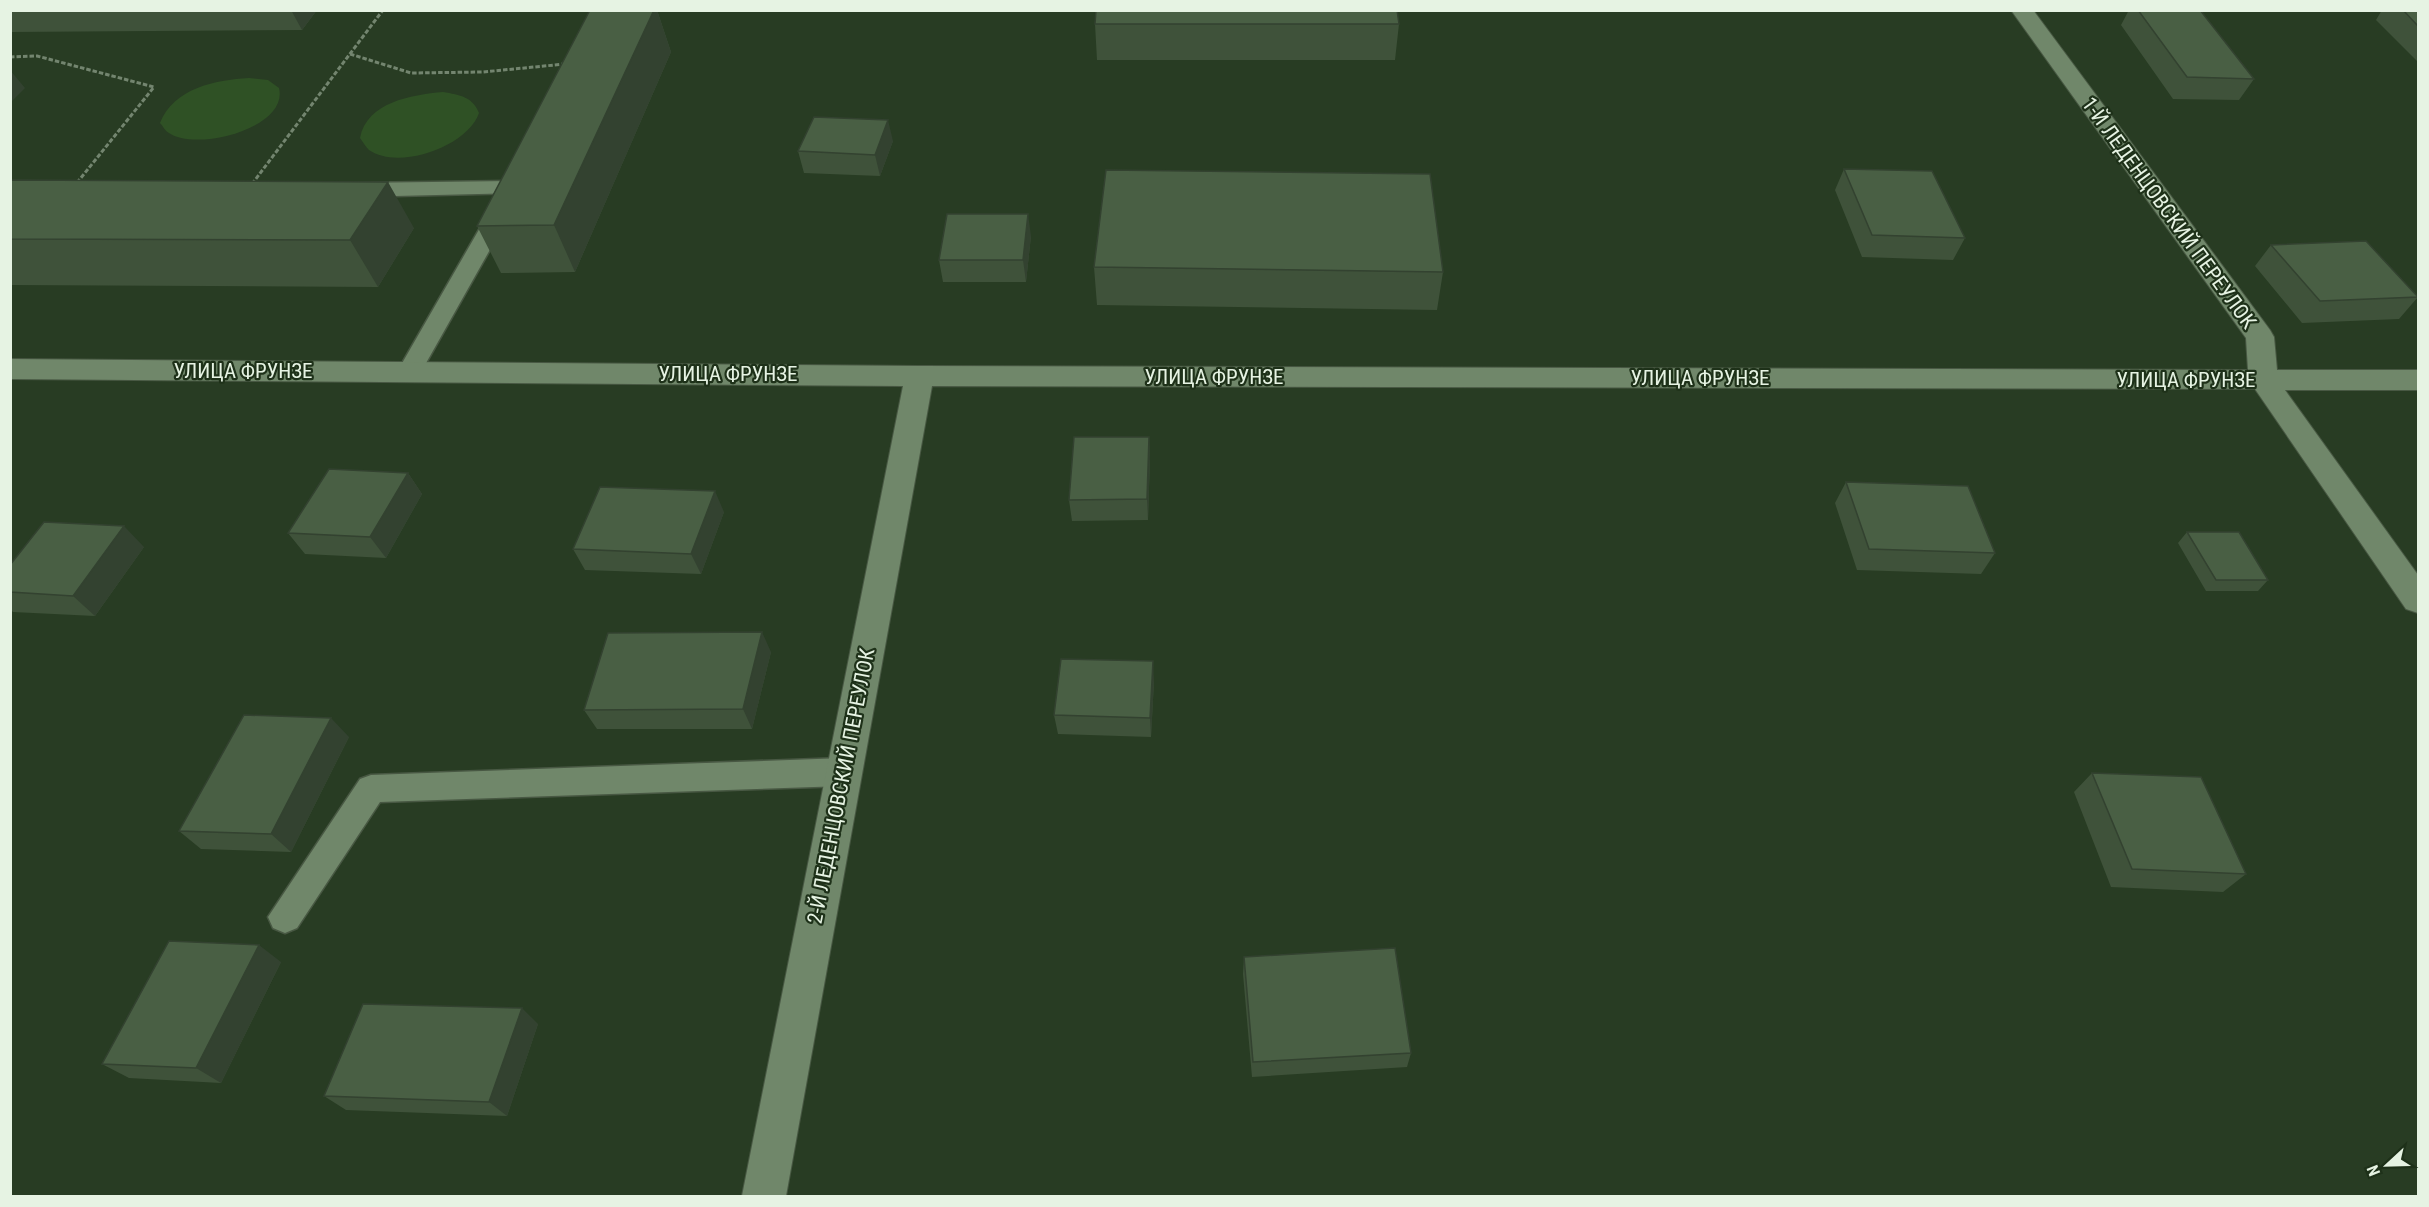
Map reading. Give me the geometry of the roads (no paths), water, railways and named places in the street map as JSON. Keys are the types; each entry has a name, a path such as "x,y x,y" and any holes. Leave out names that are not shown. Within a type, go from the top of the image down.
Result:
{"street":[{"name":"1-Й ЛЕДЕНЦОВСКИЙ ПЕРЕУЛОК","path":"2022,10 2260,337 2263,380"},
{"name":"УЛИЦА ФРУНЗЕ","path":"10,369 918,376 2418,380"},
{"name":"2-Й ЛЕДЕНЦОВСКИЙ ПЕРЕУЛОК","path":"764,1197 918,376"},
{"path":"2263,380 2418,600"}],"lane":[{"path":"409,372 525,167"},
{"path":"327,190 513,188"},
{"path":"285,917 370,789 844,772"}]}
